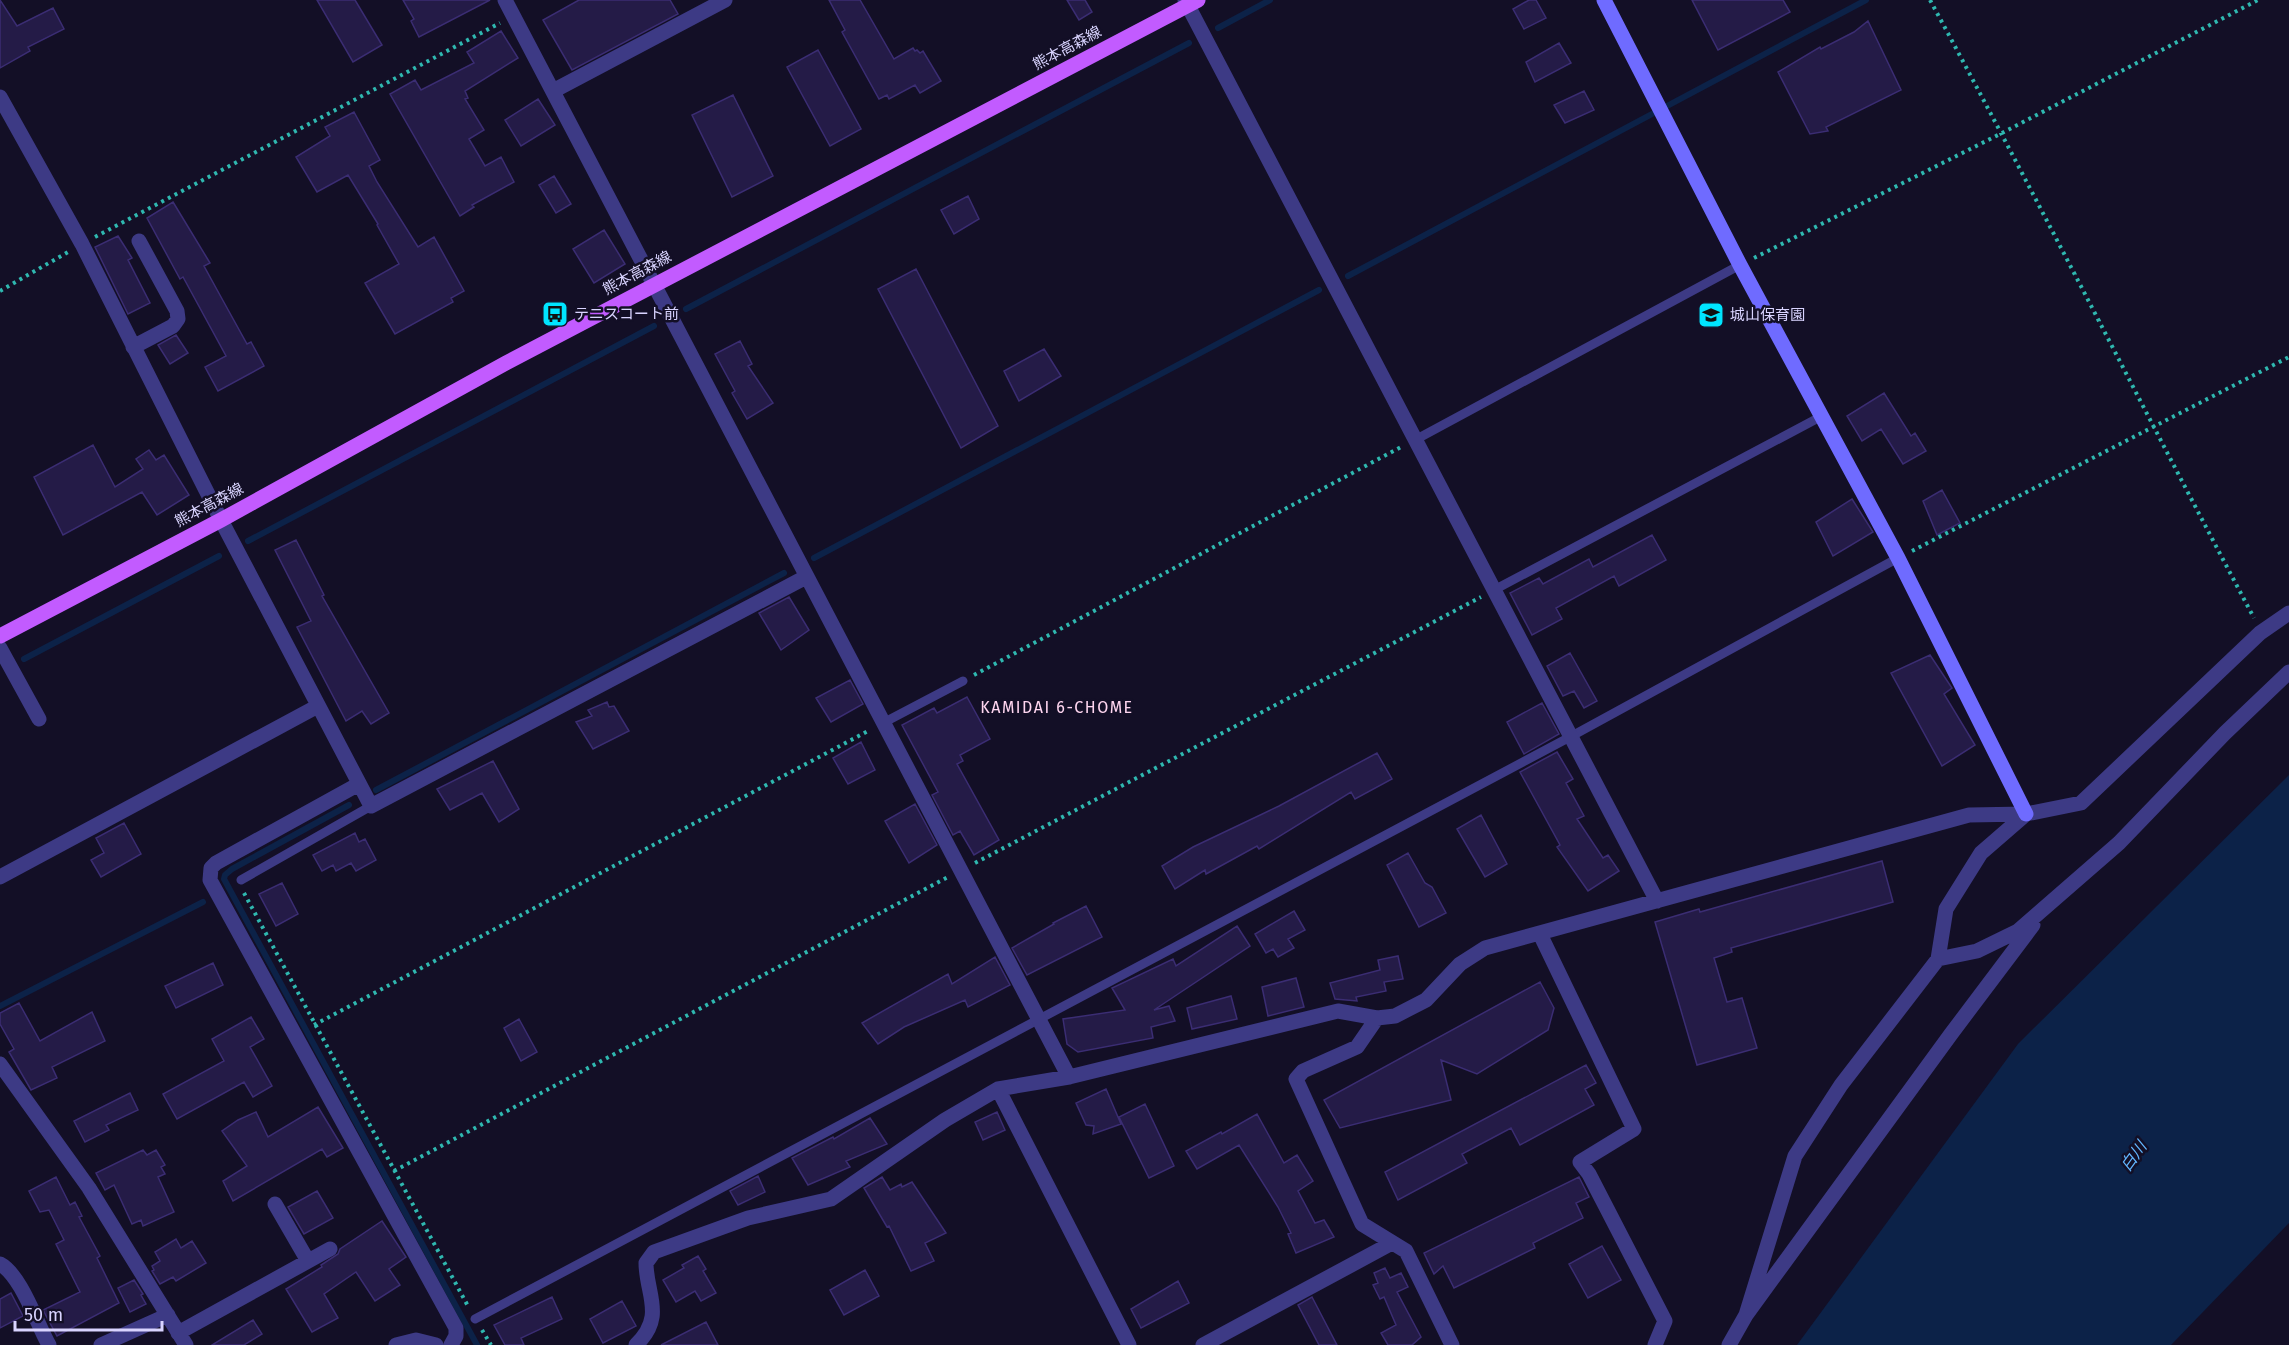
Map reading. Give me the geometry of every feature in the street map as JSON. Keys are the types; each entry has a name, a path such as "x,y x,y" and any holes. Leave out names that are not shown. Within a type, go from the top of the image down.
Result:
{"main road":[{"name":"熊本高森線","path":"0,636 220,520 496,368 1190,2"}],"street":[{"path":"505,0 1069,1077"},
{"path":"553,91 725,0"},
{"path":"1604,0 1740,266 1898,558 2026,814"},
{"path":"1190,2 1415,440 1657,902"},
{"path":"0,96 82,244 220,520 370,806 806,577"},
{"path":"133,347 173,326 178,319 177,311 139,241"},
{"path":"636,1345 646,1334 652,1315 652,1296 646,1263 654,1252 748,1218 831,1199 945,1120 998,1089 1069,1077 1338,1011 1377,1018 1395,1016 1426,1000 1460,964 1485,948 1969,815 2026,814 2081,803 2260,633 2289,614"},
{"path":"0,648 39,719"},
{"path":"1938,959 1977,951 2018,931 2119,843 2225,733 2289,672"},
{"path":"0,877 318,706"},
{"path":"359,784 216,863 211,868 210,880 456,1328 456,1336 451,1345"},
{"path":"1746,1315 1795,1156 1841,1085 1938,959 1946,909 1981,853 2026,814"},
{"path":"1729,1345 1746,1315 1951,1034 2049,905"},
{"path":"1540,934 1635,1129 1580,1162 1589,1174 1665,1321 1655,1345"},
{"path":"1377,1018 1357,1047 1303,1071 1296,1079 1362,1224 1406,1251 1452,1345"},
{"path":"0,1064 89,1188 182,1339 330,1249"},
{"path":"998,1089 1129,1345"},
{"path":"275,1204 308,1261"},
{"path":"1203,1345 1392,1244"},
{"path":"0,1264 9,1270 17,1282 49,1345"},
{"path":"101,1345 168,1316"},
{"path":"396,1345 417,1340 436,1345"}],"lane":[{"path":"1415,440 1740,266"},
{"path":"1494,590 1822,416"},
{"path":"475,1319 1570,736 1898,558"},
{"path":"883,723 963,681"},
{"path":"242,880 370,806"}],"path":[{"path":"1930,0 2002,133 2152,426 2255,619"},
{"path":"1740,266 2258,0"},
{"path":"0,291 82,244 513,15"},
{"path":"1898,558 2289,357"},
{"path":"963,681 1415,440"},
{"path":"394,1170 1494,590"},
{"path":"314,1025 883,723"},
{"path":"242,880 244,892 314,1025 491,1345"}],"water":[{"name":"白川","path":"2289,775 2289,1223 2171,1345 1797,1345 2018,1044"}],"building":[{"path":"0,0 17,26 53,8 64,29 28,47 30,51 0,68"},
{"path":"317,0 355,0 382,45 353,62"},
{"path":"403,0 490,0 419,37 411,21 414,19"},
{"path":"579,0 670,0 678,14 572,70 543,20"},
{"path":"829,0 860,0 894,59 913,48 920,53 923,51 941,81 920,93 915,85 889,99 887,95 879,99 842,32 845,30"},
{"path":"1067,0 1085,0 1092,12 1079,20"},
{"path":"1529,0 1536,0 1546,18 1524,29 1513,9"},
{"path":"1692,0 1783,0 1790,12 1718,50"},
{"path":"1868,21 1901,90 1826,127 1828,131 1810,134 1778,72 1820,47 1821,49 1854,32"},
{"path":"501,31 518,58 465,91 468,98 465,99 484,130 469,139 485,166 501,157 514,182 472,205 474,207 460,216 390,94 415,80 421,90 474,63 467,52"},
{"path":"1559,43 1571,63 1535,82 1526,62"},
{"path":"818,50 861,129 830,146 787,67"},
{"path":"1584,91 1594,110 1565,123 1554,105"},
{"path":"733,95 773,176 732,197 692,115"},
{"path":"538,99 555,125 521,146 505,120"},
{"path":"354,112 380,160 369,166 377,182 418,247 434,237 464,291 451,298 453,302 395,334 365,283 399,264 378,224 348,175 317,192 296,157 330,136 325,127"},
{"path":"554,176 571,204 556,213 539,185"},
{"path":"968,196 979,219 954,234 941,210"},
{"path":"173,202 210,263 204,266 247,344 251,342 264,366 218,391 205,367 226,356 183,277 180,279 147,218"},
{"path":"604,230 625,264 594,283 573,249"},
{"path":"118,236 132,258 128,260 150,303 128,314 95,247"},
{"path":"916,269 998,426 961,448 878,289"},
{"path":"176,335 188,353 170,364 158,345"},
{"path":"740,341 752,364 748,366 773,403 747,419 732,393 735,391 715,354"},
{"path":"1044,349 1061,376 1019,401 1004,371"},
{"path":"1884,393 1911,436 1915,433 1926,451 1903,464 1881,429 1862,441 1847,416"},
{"path":"93,445 115,487 143,469 136,459 149,450 156,460 164,455 189,495 157,515 142,492 63,535 34,477"},
{"path":"1942,490 1960,523 1937,535 1923,501"},
{"path":"1852,499 1873,532 1833,556 1816,522"},
{"path":"1652,535 1666,560 1619,586 1614,576 1556,608 1562,619 1532,635 1510,593 1539,578 1543,584 1589,559 1593,567"},
{"path":"296,540 324,595 322,596 389,713 371,724 362,711 346,721 297,627 311,621 275,550"},
{"path":"789,597 809,630 781,650 759,613"},
{"path":"1570,653 1597,701 1584,708 1574,691 1563,696 1547,666"},
{"path":"1930,655 1952,688 1944,694 1975,745 1942,766 1891,673"},
{"path":"850,680 863,704 831,722 816,698"},
{"path":"967,697 990,739 960,755 963,761 957,764 999,840 974,855 960,831 953,835 932,795 938,792 902,725 934,708 937,713"},
{"path":"607,702 609,707 614,706 629,731 593,749 576,722 592,716 588,710"},
{"path":"1542,703 1559,734 1524,754 1507,722"},
{"path":"861,742 875,770 848,784 833,758"},
{"path":"1557,752 1573,779 1566,783 1584,816 1577,819 1603,858 1608,855 1619,871 1588,891 1557,847 1560,845 1520,772"},
{"path":"1377,753 1392,779 1355,799 1351,792 1259,849 1257,846 1206,874 1205,870 1175,889 1162,866 1193,847 1279,806"},
{"path":"493,761 519,809 499,822 482,793 450,810 437,789"},
{"path":"915,804 937,845 909,863 885,821"},
{"path":"1481,815 1507,864 1485,877 1457,829"},
{"path":"124,823 141,854 101,877 91,860 104,853 96,838"},
{"path":"355,833 359,842 365,839 376,860 356,871 351,863 336,871 333,865 322,871 313,855"},
{"path":"1408,853 1425,883 1432,887 1446,913 1419,927 1387,865"},
{"path":"1882,861 1893,902 1731,948 1732,952 1714,958 1727,1002 1742,998 1757,1048 1697,1065 1655,922 1699,909 1700,912"},
{"path":"282,883 298,914 276,926 259,894"},
{"path":"1086,906 1102,937 1027,975 1012,948"},
{"path":"1294,911 1305,930 1288,939 1294,948 1278,957 1273,949 1266,953 1255,934"},
{"path":"1237,926 1250,946 1154,1010 1169,1006 1175,1021 1151,1027 1153,1038 1078,1052 1067,1044 1063,1019 1125,1010 1112,988 1173,959 1176,966"},
{"path":"1398,956 1403,979 1384,982 1386,991 1356,997 1357,1001 1335,999 1330,983 1380,970 1378,960"},
{"path":"995,957 1010,985 968,1007 965,1000 904,1027 878,1044 862,1023 948,974 952,984"},
{"path":"213,963 223,985 176,1008 165,986"},
{"path":"1296,978 1304,1007 1268,1016 1262,987"},
{"path":"1540,982 1554,1008 1548,1030 1477,1074 1441,1060 1451,1100 1340,1128 1324,1100"},
{"path":"1231,996 1237,1019 1192,1029 1187,1008"},
{"path":"19,1003 40,1041 92,1012 105,1041 52,1067 57,1078 31,1090 9,1052 14,1049 0,1024 0,1013"},
{"path":"251,1017 264,1039 250,1047 272,1086 253,1097 244,1082 177,1119 163,1094 224,1061 212,1039"},
{"path":"519,1019 537,1052 521,1061 504,1028"},
{"path":"1586,1065 1596,1083 1585,1089 1594,1105 1520,1145 1511,1128 1462,1154 1467,1163 1398,1200 1385,1172"},
{"path":"1106,1089 1121,1124 1093,1134 1094,1126 1086,1125 1076,1103"},
{"path":"130,1093 138,1110 106,1125 109,1130 85,1142 74,1121"},
{"path":"1145,1104 1174,1166 1149,1178 1119,1117"},
{"path":"318,1107 343,1148 327,1157 322,1149 233,1201 223,1181 247,1166 222,1131 256,1112 268,1137"},
{"path":"997,1112 1005,1130 983,1140 975,1122"},
{"path":"1257,1114 1284,1163 1297,1155 1313,1181 1298,1191 1315,1223 1324,1220 1334,1237 1296,1253 1288,1234 1291,1233 1278,1207 1239,1145 1197,1169 1186,1151"},
{"path":"870,1118 887,1144 846,1161 850,1167 808,1185 792,1158 833,1137 834,1139"},
{"path":"143,1150 147,1155 156,1150 165,1165 161,1167 165,1174 158,1177 174,1212 143,1226 141,1220 132,1224 114,1185 105,1190 96,1173"},
{"path":"758,1176 765,1192 738,1205 730,1191"},
{"path":"56,1177 70,1205 75,1202 82,1216 79,1217 100,1256 97,1258 119,1303 57,1336 43,1310 80,1292 56,1244 64,1240 49,1210 40,1212 29,1191"},
{"path":"882,1177 890,1190 901,1184 902,1187 912,1182 946,1233 925,1243 934,1261 911,1271 889,1226 887,1227 864,1188"},
{"path":"1579,1177 1589,1197 1576,1203 1583,1218 1533,1243 1535,1248 1454,1288 1443,1266 1434,1274 1424,1253"},
{"path":"317,1191 333,1218 304,1234 288,1207"},
{"path":"382,1221 406,1257 389,1269 400,1285 375,1301 356,1272 324,1294 338,1318 312,1332 286,1289 322,1267 321,1265 338,1254 340,1249"},
{"path":"176,1239 181,1248 192,1241 206,1263 176,1281 173,1277 160,1284 152,1271 154,1270 152,1266 160,1261 155,1252"},
{"path":"1602,1246 1621,1280 1588,1298 1569,1264"},
{"path":"698,1256 706,1269 703,1271 716,1293 701,1301 695,1291 676,1302 663,1280 684,1268 682,1265"},
{"path":"1385,1268 1390,1278 1401,1273 1408,1287 1397,1292 1421,1337 1412,1345 1388,1345 1381,1333 1396,1325 1384,1297 1380,1299 1373,1285 1378,1283 1374,1273"},
{"path":"865,1270 879,1296 844,1315 830,1290"},
{"path":"134,1280 146,1304 130,1312 118,1288"},
{"path":"1178,1281 1189,1303 1141,1328 1131,1309"},
{"path":"11,1293 23,1316 0,1328 0,1299"},
{"path":"552,1297 562,1319 521,1338 524,1345 505,1345 494,1325"},
{"path":"1312,1297 1337,1345 1319,1345 1298,1305"},
{"path":"622,1301 636,1326 603,1343 590,1319"},
{"path":"253,1320 262,1334 244,1345 212,1345"},
{"path":"706,1322 718,1345 661,1345"}],"waterway":[{"path":"1218,28 1270,0"},
{"path":"1348,276 1866,0"},
{"path":"686,309 1189,43"},
{"path":"814,558 1319,290"},
{"path":"248,541 654,326"},
{"path":"24,659 219,556"},
{"path":"376,790 784,573"},
{"path":"349,805 232,869 224,879 477,1345"},
{"path":"0,1006 203,902"}],"place":[{"name":"テニスコート前","path":"555,314"},
{"name":"城山保育園","path":"1711,315"}],"district":[{"name":"KAMIDAI 6-CHOME","path":"1057,707"}]}
